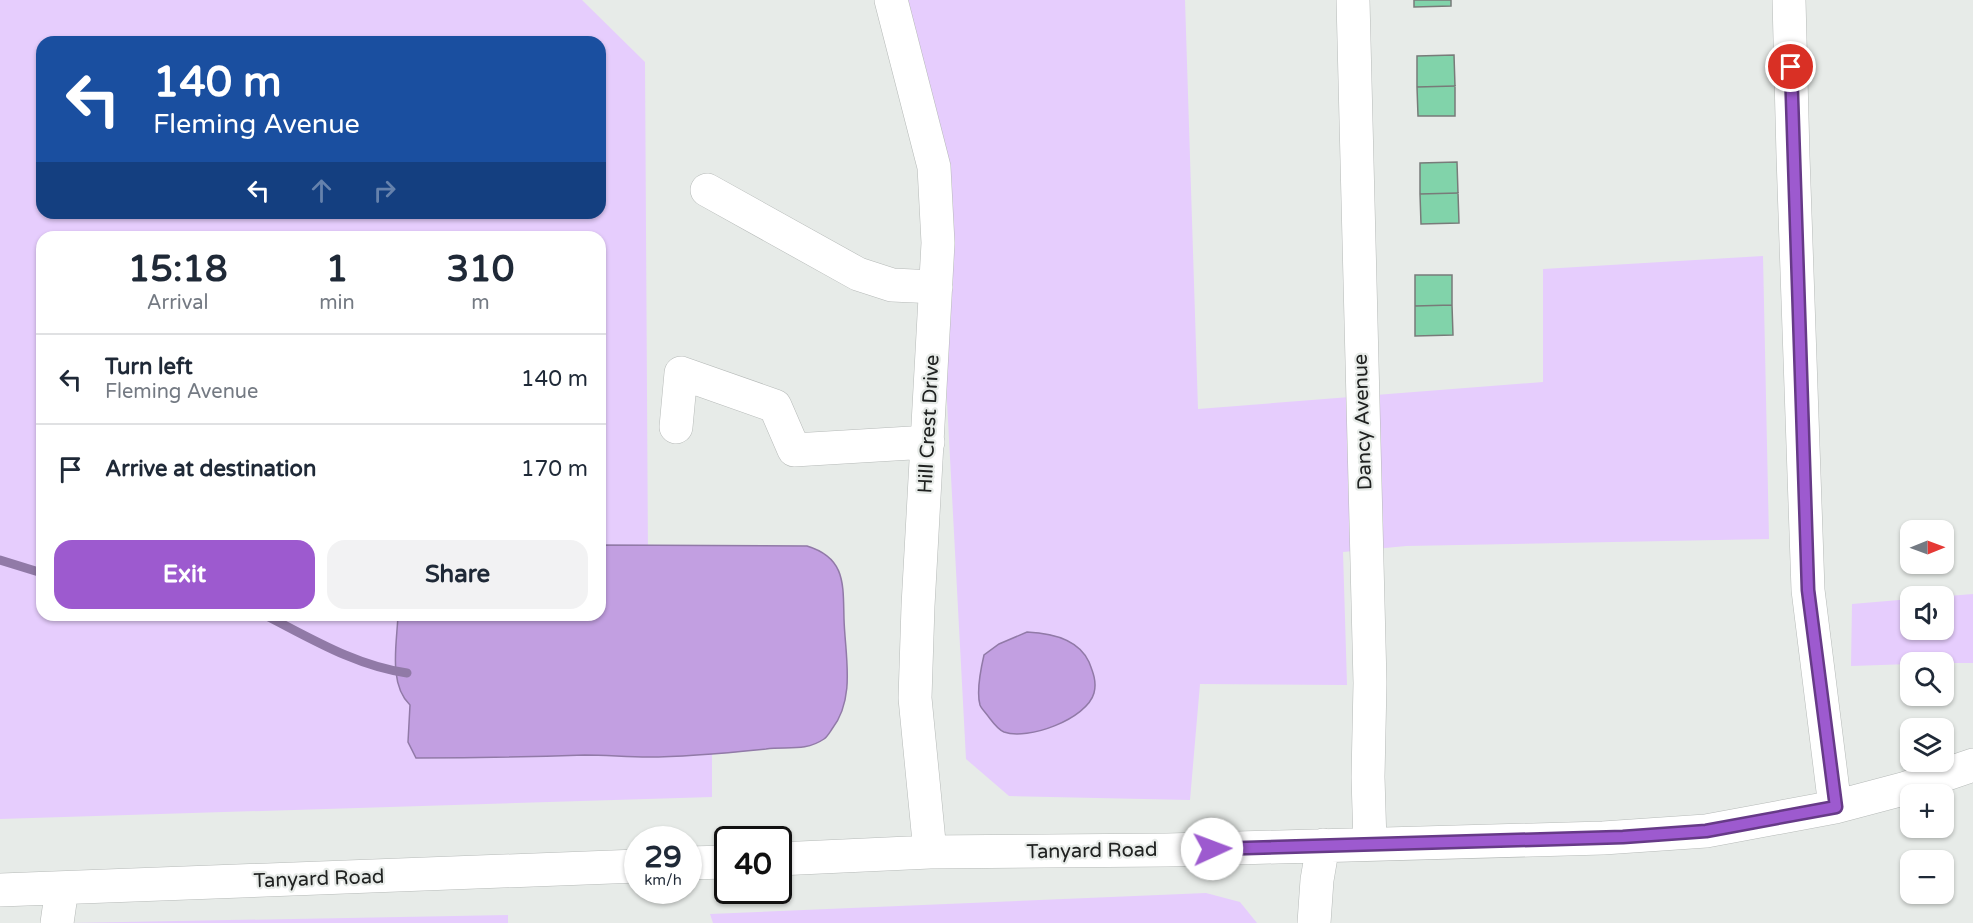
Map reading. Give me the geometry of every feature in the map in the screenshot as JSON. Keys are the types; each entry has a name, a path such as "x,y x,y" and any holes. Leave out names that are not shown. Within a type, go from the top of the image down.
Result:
{"street":[{"name":"Hill Crest Drive","path":"891,0 934,167 938,243 915,698 930,852"},
{"name":"Dancy Avenue","path":"1353,0 1370,683 1368,777 1370,843"},
{"path":"1789,0 1792,156 1808,590 1836,807"},
{"path":"707,190 858,274 892,285 936,287"},
{"path":"676,426 681,373 775,406 794,450 928,442"},
{"name":"Tanyard Road","path":"792,858 930,852 1167,850 1603,838 1706,831 1836,807 1903,789 1973,765"},
{"path":"1314,923 1317,880 1323,845"},
{"name":"Tanyard Road","path":"0,890 624,867"},
{"path":"57,923 62,888"}],"shaded area":[{"path":"0,0 582,0 645,62 648,559 712,718 712,797 0,819"},
{"path":"904,0 1185,0 1198,409 1543,382 1543,269 1763,256 1769,539 1406,546 1343,552 1347,685 1200,684 1190,800 1009,796 966,759 936,194"},
{"path":"606,545 807,546 820,551 829,558 836,565 840,574 847,690 839,717 827,736 810,746 693,756 416,758 408,742 410,705 403,696 396,675 398,621 606,621"},
{"path":"1973,594 1973,663 1954,663 1954,652 1900,652 1900,664 1851,666 1852,604 1900,600 1900,640 1954,640 1954,596"},
{"path":"1027,632 1062,638 1078,647 1089,662 1095,689 1089,703 1069,719 1041,730 1014,734 999,729 981,707 979,680 984,655 999,644"},
{"path":"1206,893 1240,902 1257,923 713,923 710,914"},
{"path":"508,915 508,923 70,923"}],"building":[{"path":"1414,0 1451,0 1451,6 1414,7"},
{"path":"1454,55 1455,86 1417,87 1417,56"},
{"path":"1455,86 1455,116 1418,116 1417,87"},
{"path":"1457,162 1458,193 1420,194 1420,163"},
{"path":"1458,193 1459,223 1421,224 1420,194"},
{"path":"1415,275 1452,275 1452,305 1415,306"},
{"path":"1452,305 1453,335 1415,336 1415,306"}],"waterway":[{"path":"0,560 36,571"},
{"path":"276,621 352,658 407,673"}],"route":[{"path":"1212,849 1623,837 1706,831 1836,807 1808,590 1792,156 1791,67"}]}
